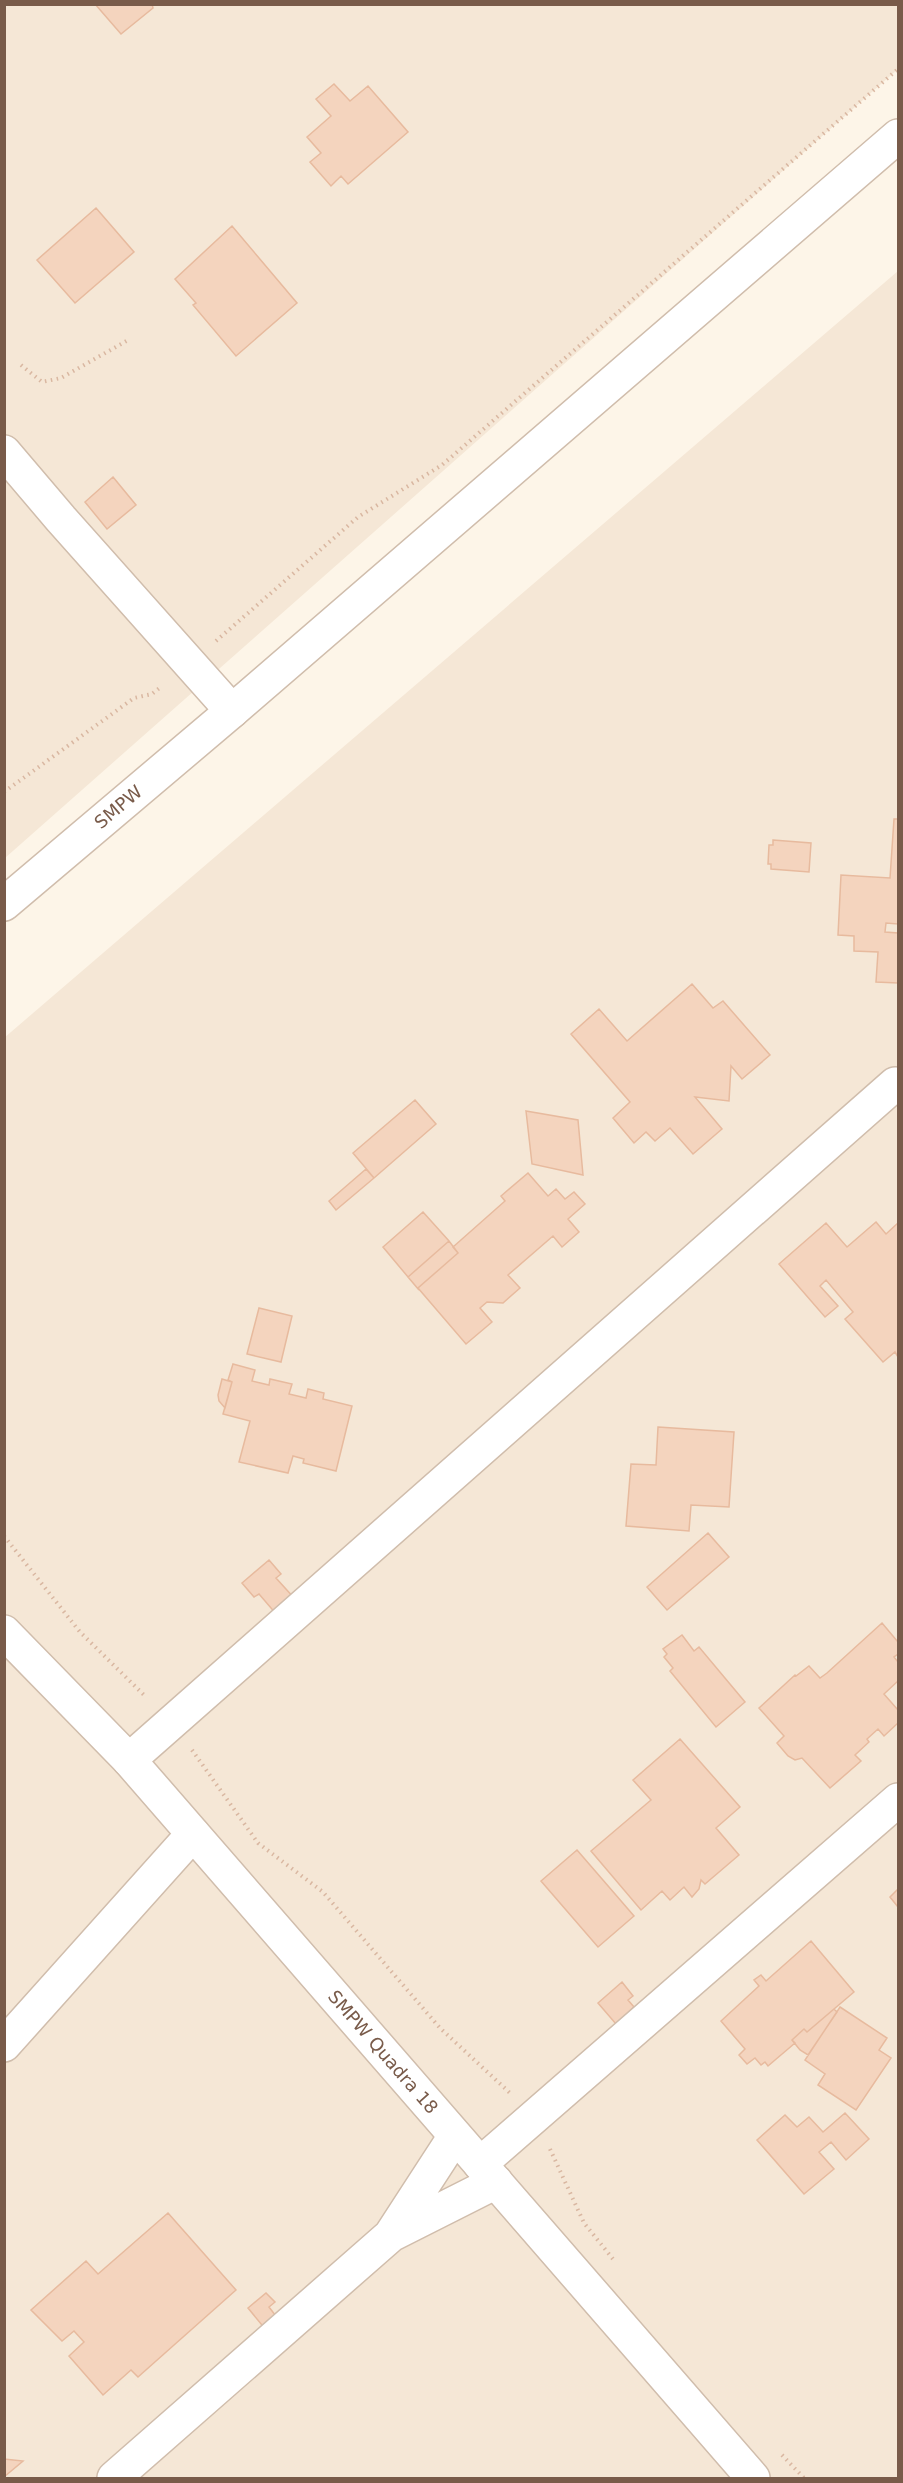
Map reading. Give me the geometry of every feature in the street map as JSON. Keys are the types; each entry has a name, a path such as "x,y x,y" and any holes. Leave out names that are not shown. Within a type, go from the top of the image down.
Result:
{"street":[{"name":"SMPW","path":"4,904 232,711 898,136"},
{"path":"4,452 189,665 232,711"},
{"path":"129,1760 896,1084"},
{"name":"SMPW Quadra 18","path":"4,1632 129,1760 753,2478"},
{"path":"114,2478 391,2235 488,2173 536,2117 898,1800"},
{"path":"4,2045 194,1834"},
{"path":"391,2235 455,2136"}],"path":[{"path":"4,792 134,698 152,694 189,665 358,517 442,465 898,69"},
{"path":"21,365 42,382 51,382 130,339"},
{"path":"4,1536 80,1632 172,1722 258,1843 323,1892 440,2028 536,2117 584,2223 614,2260"},
{"path":"781,2454 804,2478"}],"shaded area":[{"path":"5,5 898,5 898,69 5,858"},
{"path":"898,271 898,2478 5,2478 4,1038"}],"building":[{"path":"95,4 152,4 153,8 121,34"},
{"path":"334,84 350,101 368,86 408,132 348,184 341,176 331,186 310,162 321,153 307,137 331,116 316,99"},
{"path":"96,208 134,252 75,303 37,260"},
{"path":"232,226 297,303 236,356 193,305 196,303 175,279"},
{"path":"113,477 136,505 107,529 85,502"},
{"path":"894,819 898,819 898,924 886,923 885,932 898,933 898,983 876,982 878,952 854,951 854,936 838,935 841,875 890,878"},
{"path":"773,840 811,843 809,872 771,869 771,864 768,864 769,845 773,845"},
{"path":"692,984 713,1008 723,1001 770,1055 742,1079 731,1066 729,1101 695,1097 722,1129 693,1154 670,1128 655,1141 646,1132 634,1143 613,1118 630,1102 571,1034 599,1009 627,1041"},
{"path":"415,1100 436,1124 374,1178 353,1153"},
{"path":"526,1111 578,1120 583,1175 532,1164"},
{"path":"366,1169 374,1178 336,1210 329,1201"},
{"path":"528,1173 548,1196 556,1189 565,1199 574,1192 585,1204 568,1219 579,1232 562,1247 553,1236 508,1275 520,1288 503,1303 487,1302 480,1308 492,1322 466,1344 418,1288 458,1253 453,1247 505,1201 501,1196"},
{"path":"423,1212 449,1241 408,1277 383,1247"},
{"path":"876,1222 886,1234 898,1223 898,1357 895,1352 883,1362 845,1319 853,1312 826,1280 820,1286 838,1306 825,1317 779,1264 826,1223 847,1247"},
{"path":"449,1241 458,1253 418,1288 419,1290 408,1277"},
{"path":"259,1308 292,1316 281,1362 247,1354"},
{"path":"233,1364 255,1370 252,1381 269,1385 270,1379 292,1384 289,1394 306,1398 308,1389 324,1393 323,1399 352,1406 336,1471 303,1463 304,1459 293,1456 288,1473 239,1462 250,1421 223,1414 232,1382 228,1380"},
{"path":"222,1379 232,1382 225,1408 219,1401 218,1395"},
{"path":"658,1427 734,1432 729,1507 691,1505 689,1531 626,1526 631,1464 656,1465"},
{"path":"708,1533 729,1557 667,1610 647,1587"},
{"path":"269,1560 281,1574 276,1578 295,1599 277,1615 259,1594 254,1597 242,1583"},
{"path":"882,1623 898,1642 898,1654 894,1657 898,1662 898,1681 884,1694 898,1710 898,1723 884,1736 878,1729 867,1739 869,1742 855,1755 861,1761 830,1788 802,1758 795,1760 788,1756 777,1743 784,1736 759,1708 795,1675 809,1666 820,1678"},
{"path":"682,1635 694,1651 699,1647 745,1702 716,1727 670,1671 673,1668 664,1657 667,1654 663,1649"},
{"path":"680,1739 740,1807 716,1828 739,1855 705,1884 701,1880 699,1889 692,1897 684,1887 670,1900 662,1891 641,1910 591,1851 651,1800 633,1780"},
{"path":"577,1850 634,1916 598,1947 541,1881"},
{"path":"898,1889 898,1907 890,1897"},
{"path":"811,1941 854,1992 807,2032 804,2029 792,2040 795,2043 768,2066 765,2062 761,2065 755,2058 747,2064 739,2055 745,2049 721,2021 759,1986 754,1980 761,1975 766,1981"},
{"path":"622,1982 633,1996 628,2000 634,2007 616,2024 598,2003"},
{"path":"840,2007 887,2038 879,2050 891,2058 856,2110 818,2085 825,2074 805,2060"},
{"path":"834,2009 837,2012 808,2055 800,2050 792,2040 804,2029 807,2032"},
{"path":"845,2113 869,2139 846,2160 831,2142 819,2152 834,2169 804,2194 757,2140 785,2115 797,2127 809,2117 823,2132"},
{"path":"168,2213 236,2290 138,2377 131,2370 103,2395 69,2356 84,2342 74,2331 62,2341 31,2310 86,2261 98,2274"},
{"path":"266,2293 275,2302 269,2307 279,2320 266,2330 248,2308"},
{"path":"4,2459 23,2461 4,2477"}]}
